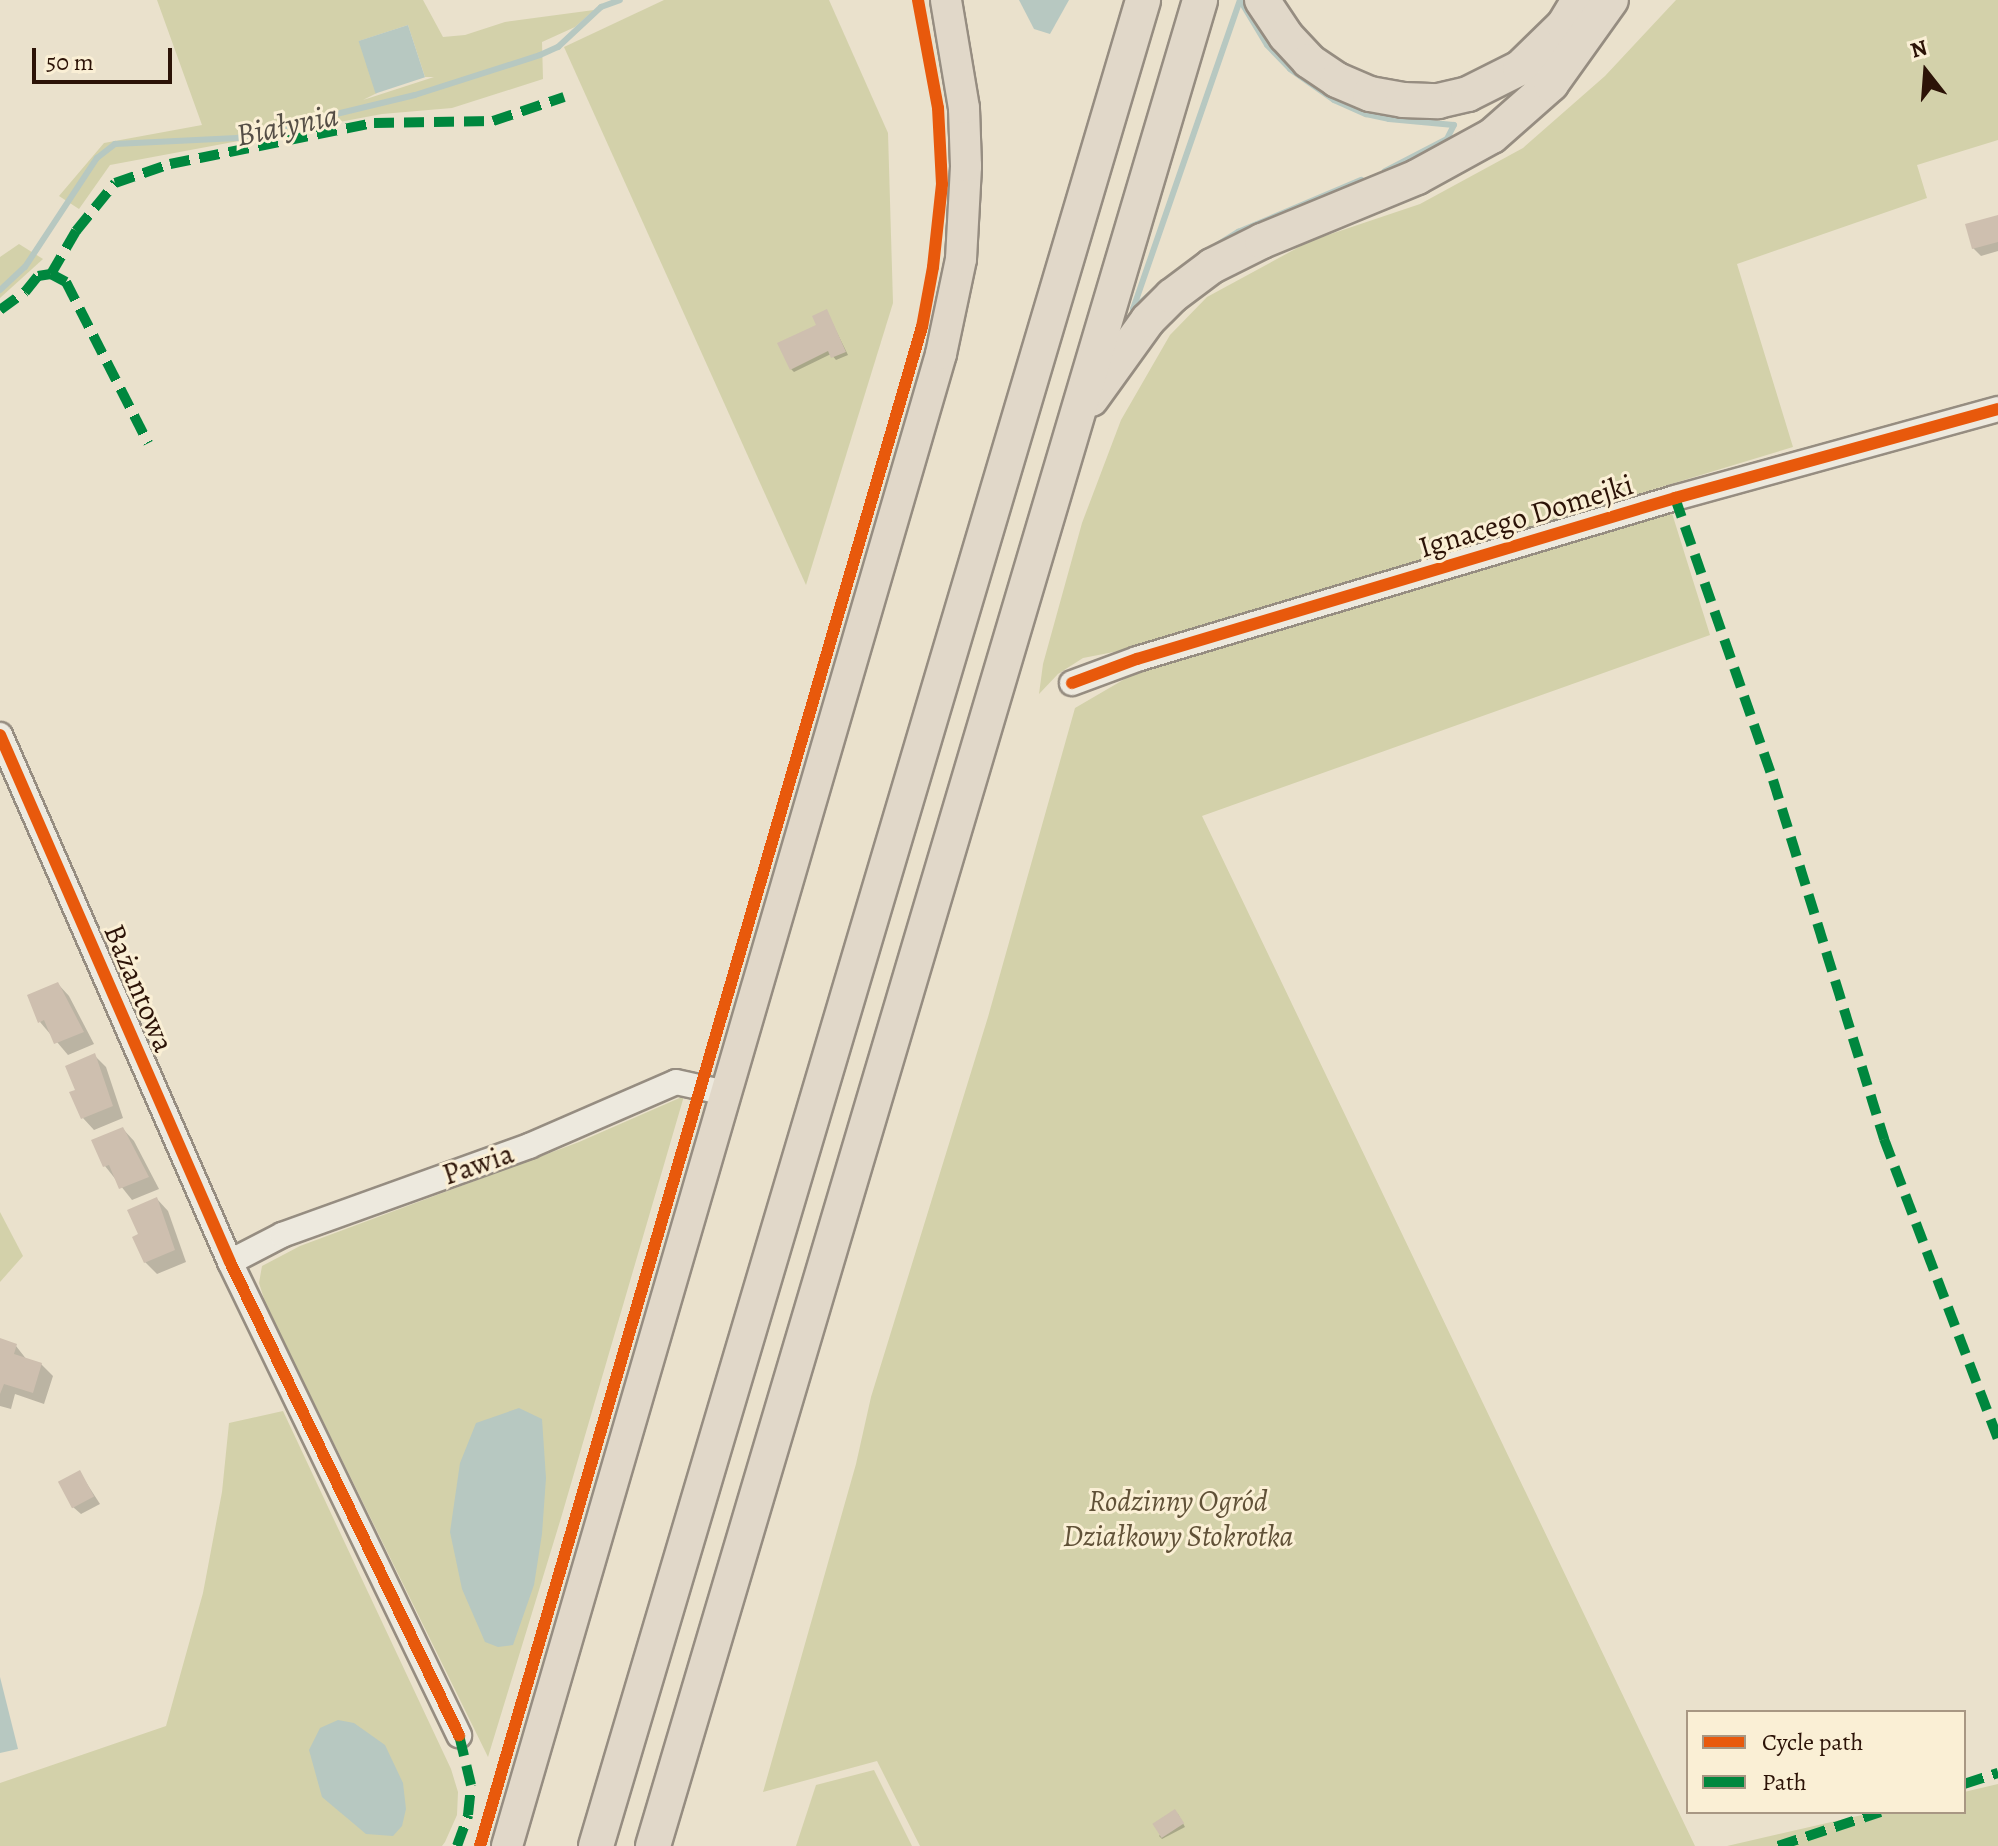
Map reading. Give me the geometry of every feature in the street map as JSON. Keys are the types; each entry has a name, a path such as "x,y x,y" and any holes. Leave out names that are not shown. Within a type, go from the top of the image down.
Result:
{"highway":[{"path":"596,1846 1143,0"},
{"path":"653,1846 1200,0"},
{"path":"1262,0 1286,36 1309,61 1337,80 1370,94 1403,100 1438,101 1468,94 1520,68 1564,25 1579,0"},
{"path":"1073,426 1148,320 1172,296 1212,266 1262,241 1417,177 1492,136 1551,84 1611,0"}],"main road":[{"path":"507,1846 832,737 953,303 962,247 966,166 964,108 946,0"}],"street":[{"name":"Ignacego Domejki","path":"1072,683 1137,659 1675,498 1998,409"},
{"name":"Bażantowa","path":"0,735 230,1262 459,1735"},
{"name":"Pawia","path":"230,1262 282,1235 529,1146 676,1082 726,1093"}],"green space":[{"path":"157,0 423,0 443,37 465,35 505,22 594,10 575,27 542,42 543,79 452,108 382,114 110,165 79,209 59,196 104,143 202,125","holes":["408,25 425,77 434,77 363,100 377,93 359,41"]},
{"path":"664,0 829,0 888,133 893,303 806,585 564,47"},
{"path":"1676,0 1998,0 1998,140 1917,165 1927,198 1737,264 1793,447 1124,650 1083,658 1058,674 1039,694 1043,664 1082,523 1121,420 1170,335 1207,297 1310,241 1420,204 1523,148 1605,76"},
{"path":"19,244 43,259 0,298 0,257"},
{"name":"Rodzinny Ogród Działkowy Stokrotka","path":"1671,510 1710,635 1202,816 1695,1846 920,1846 877,1761 763,1792 856,1464 871,1397 988,1017 1075,708 1135,673"},
{"path":"684,1096 488,1757 266,1305 259,1283 262,1266 300,1246 579,1142"},
{"path":"0,1212 23,1256 0,1282"},
{"path":"283,1411 451,1769 458,1792 457,1815 445,1842 442,1846 0,1846 0,1783 166,1726 203,1593 222,1492 229,1423"},
{"path":"874,1770 912,1846 796,1846 816,1785"},
{"path":"1998,1784 1998,1846 1727,1846 1866,1814 1966,1814 1966,1792"}],"shaded area":[{"path":"1019,0 1069,0 1050,34 1034,29"},
{"path":"408,25 425,77 376,93 359,41"},
{"path":"519,1408 542,1419 546,1478 542,1534 534,1585 513,1645 498,1647 485,1642 462,1589 450,1532 460,1463 476,1423"},
{"path":"0,1677 18,1749 0,1753"},
{"path":"338,1720 354,1723 385,1745 403,1783 406,1809 402,1826 393,1836 366,1834 322,1797 309,1750 320,1728"}],"building":[{"path":"1998,215 1998,242 1972,249 1965,224"},
{"path":"827,309 846,352 831,358 828,351 790,370 777,343 816,325 812,316"},
{"path":"58,982 84,1032 54,1044 44,1020 38,1023 27,995"},
{"path":"95,1053 113,1106 81,1119 69,1092 75,1090 65,1066"},
{"path":"123,1127 149,1177 119,1189 109,1165 103,1167 91,1140"},
{"path":"157,1197 175,1250 144,1263 132,1237 138,1234 127,1210"},
{"path":"0,1338 17,1344 14,1354 42,1363 33,1393 4,1384 0,1394"},
{"path":"80,1470 94,1496 72,1508 58,1482"},
{"path":"1175,1809 1184,1823 1162,1838 1152,1824"}],"waterway":[{"name":"Białynia","path":"0,290 25,267 97,158 115,144 237,138 415,95 558,47 601,7 620,0"},
{"path":"1240,0 1267,45 1290,69 1334,100 1366,114 1389,119 1454,125 1447,139 1385,171"},
{"path":"1156,289 1133,309 1240,0"},
{"path":"1217,245 1238,232 1361,180"}],"marked path":[{"path":"51,274 76,231 115,183 170,164 374,123 493,121 564,97"},
{"path":"0,310 25,292 38,276 51,274 66,282 148,443"},
{"path":"1675,498 1773,780 1884,1139 1998,1439"},
{"path":"457,1846 468,1815 471,1785 459,1735"},
{"path":"1966,1783 1998,1773"},
{"path":"1778,1846 1874,1814"}],"cycle path":[{"path":"480,1846 922,327 933,267 942,184 938,108 918,0"},
{"path":"1072,683 1137,659 1675,498 1998,409"},
{"path":"0,735 230,1262 459,1735"}]}
